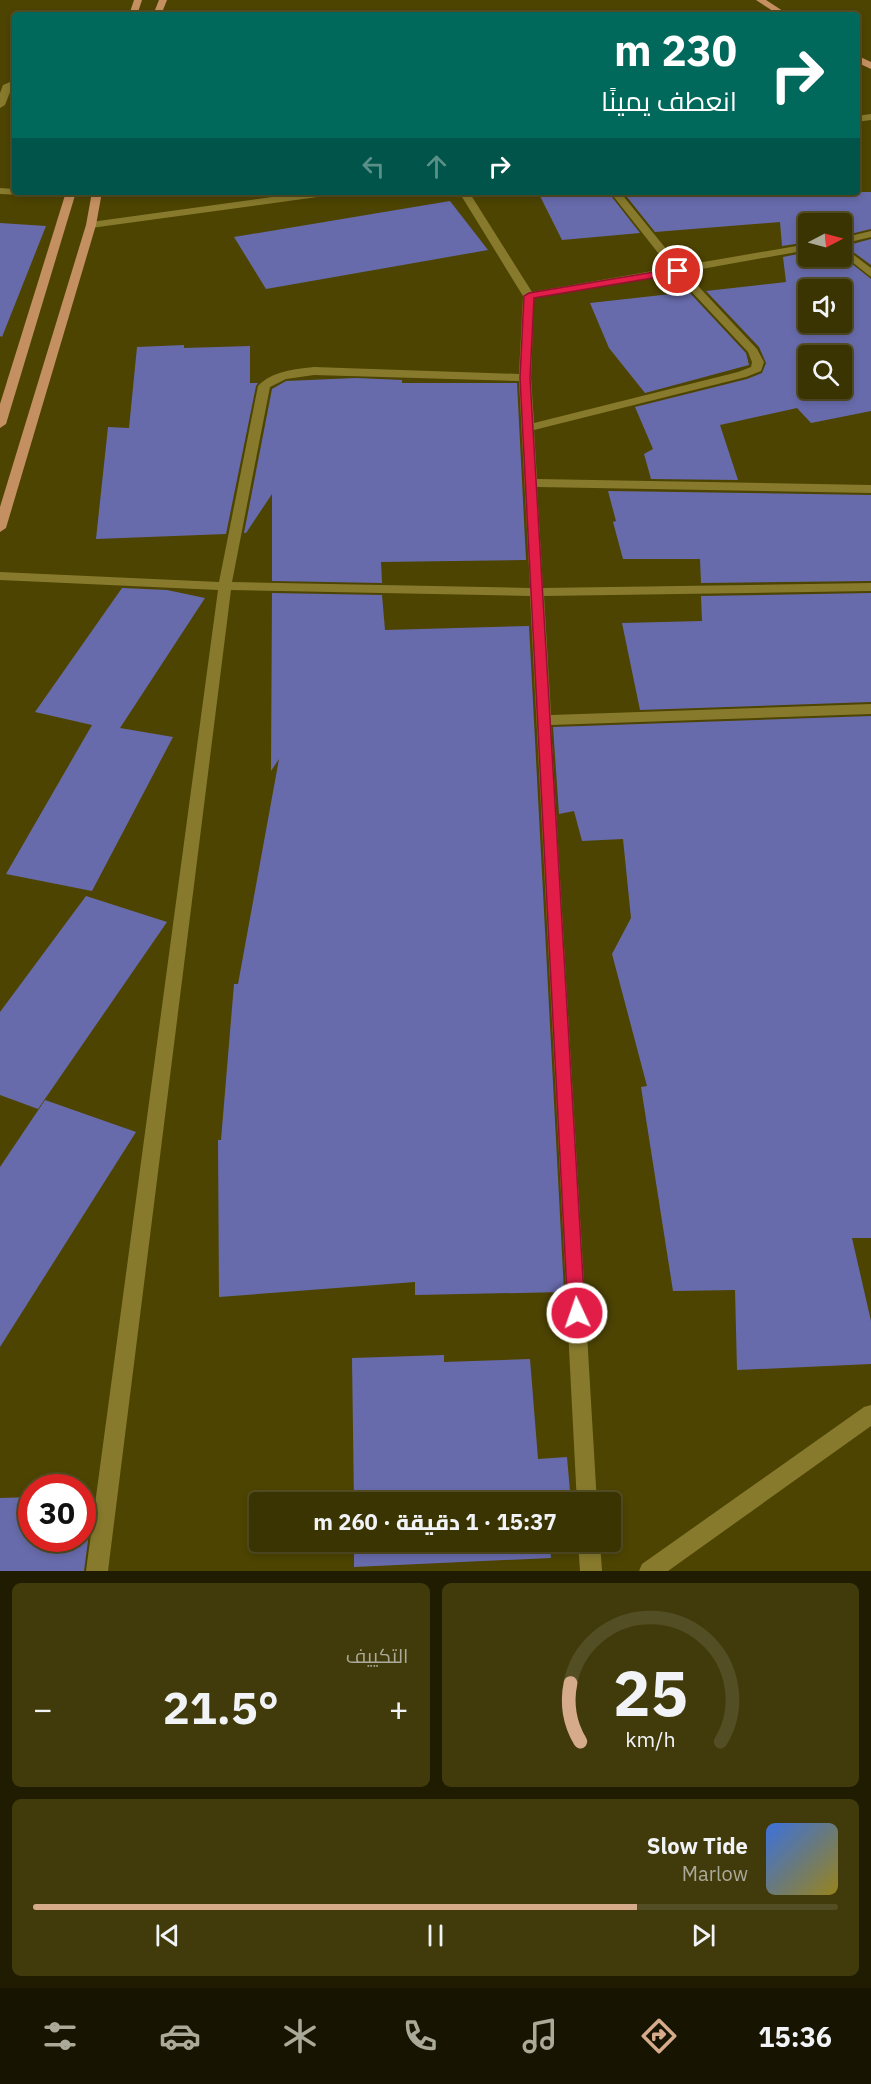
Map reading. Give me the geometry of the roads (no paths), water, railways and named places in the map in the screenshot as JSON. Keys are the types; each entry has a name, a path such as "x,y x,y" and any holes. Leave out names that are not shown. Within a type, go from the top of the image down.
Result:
{"main road":[{"path":"760,0 780,12"},
{"path":"0,424 69,195"},
{"path":"0,528 91,225 96,195"}],"street":[{"path":"0,105 8,86 12,84"},
{"path":"91,225 310,195"},
{"path":"466,195 529,296 525,378 586,1492"},
{"path":"528,428 742,375 757,369 758,362 753,351 678,271 617,195"},
{"path":"852,239 871,234"},
{"path":"529,296 798,249"},
{"path":"852,258 871,274"},
{"path":"97,1571 225,586 264,386 273,379 286,374 314,371 525,378"},
{"path":"532,483 871,489"},
{"path":"0,576 225,586 536,592 871,587"},
{"path":"544,720 871,709"},
{"path":"650,1571 871,1414"},
{"path":"590,1552 591,1571"}]}
